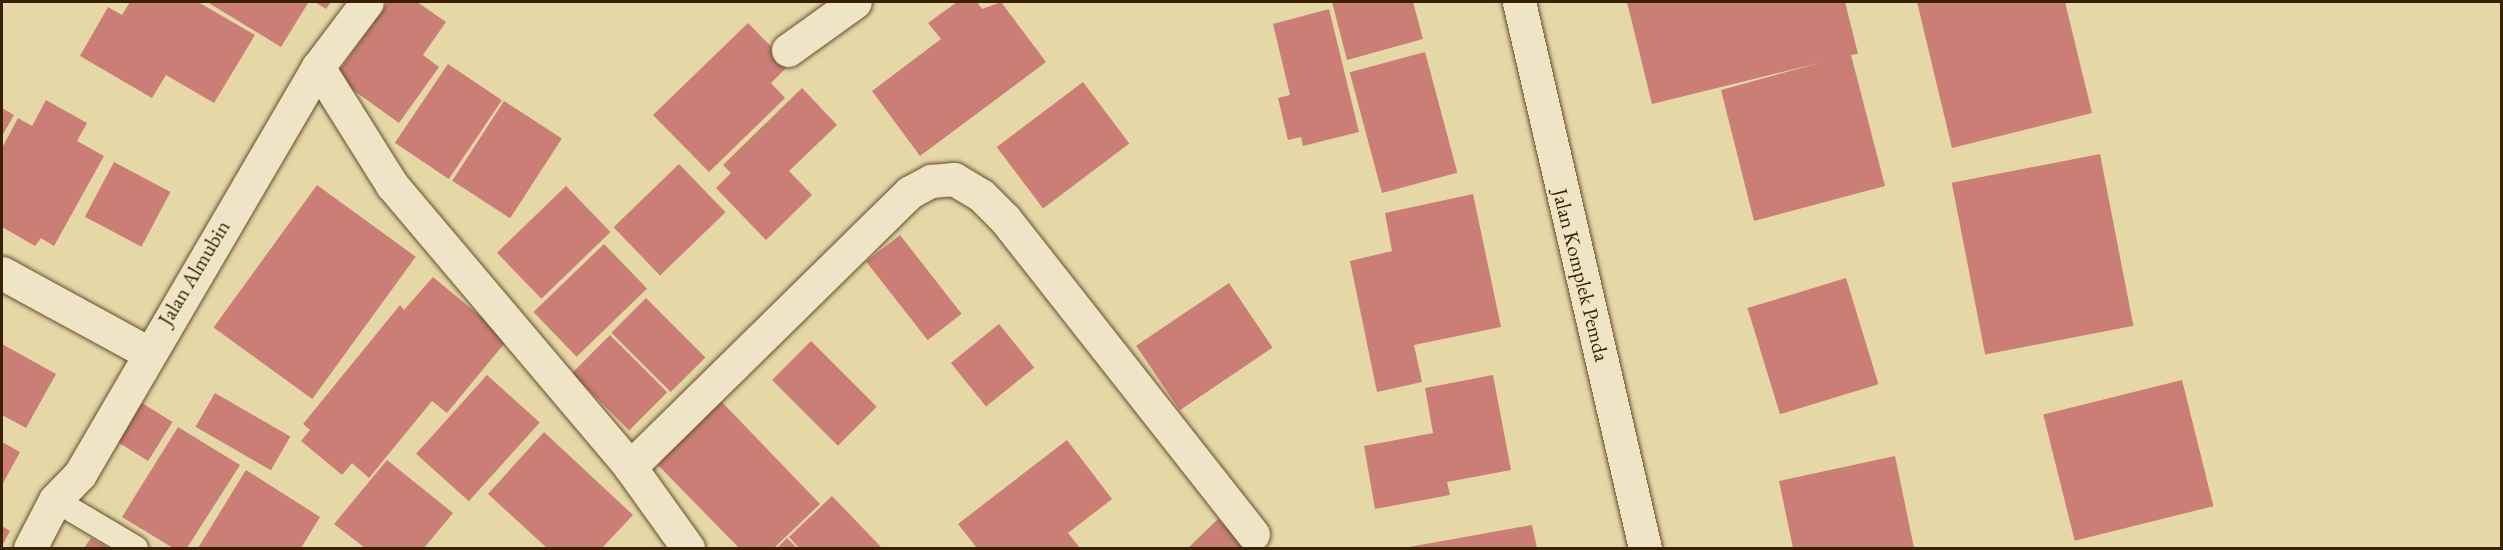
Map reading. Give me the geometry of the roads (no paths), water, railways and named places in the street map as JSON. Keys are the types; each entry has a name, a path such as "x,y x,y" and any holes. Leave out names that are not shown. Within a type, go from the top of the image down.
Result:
{"street":[{"name":"Jalan Almubin","path":"30,549 55,500 80,474 147,352 318,67 366,2"},
{"path":"788,51 855,2"},
{"name":"Jalan Komplek Pemda","path":"1519,2 1645,549"},
{"path":"318,67 392,185 630,467 688,549"},
{"path":"630,467 910,192 931,181 954,180 981,195 1005,219 1253,534"},
{"path":"2,273 147,352"}],"lane":[{"path":"55,500 136,549"}]}
